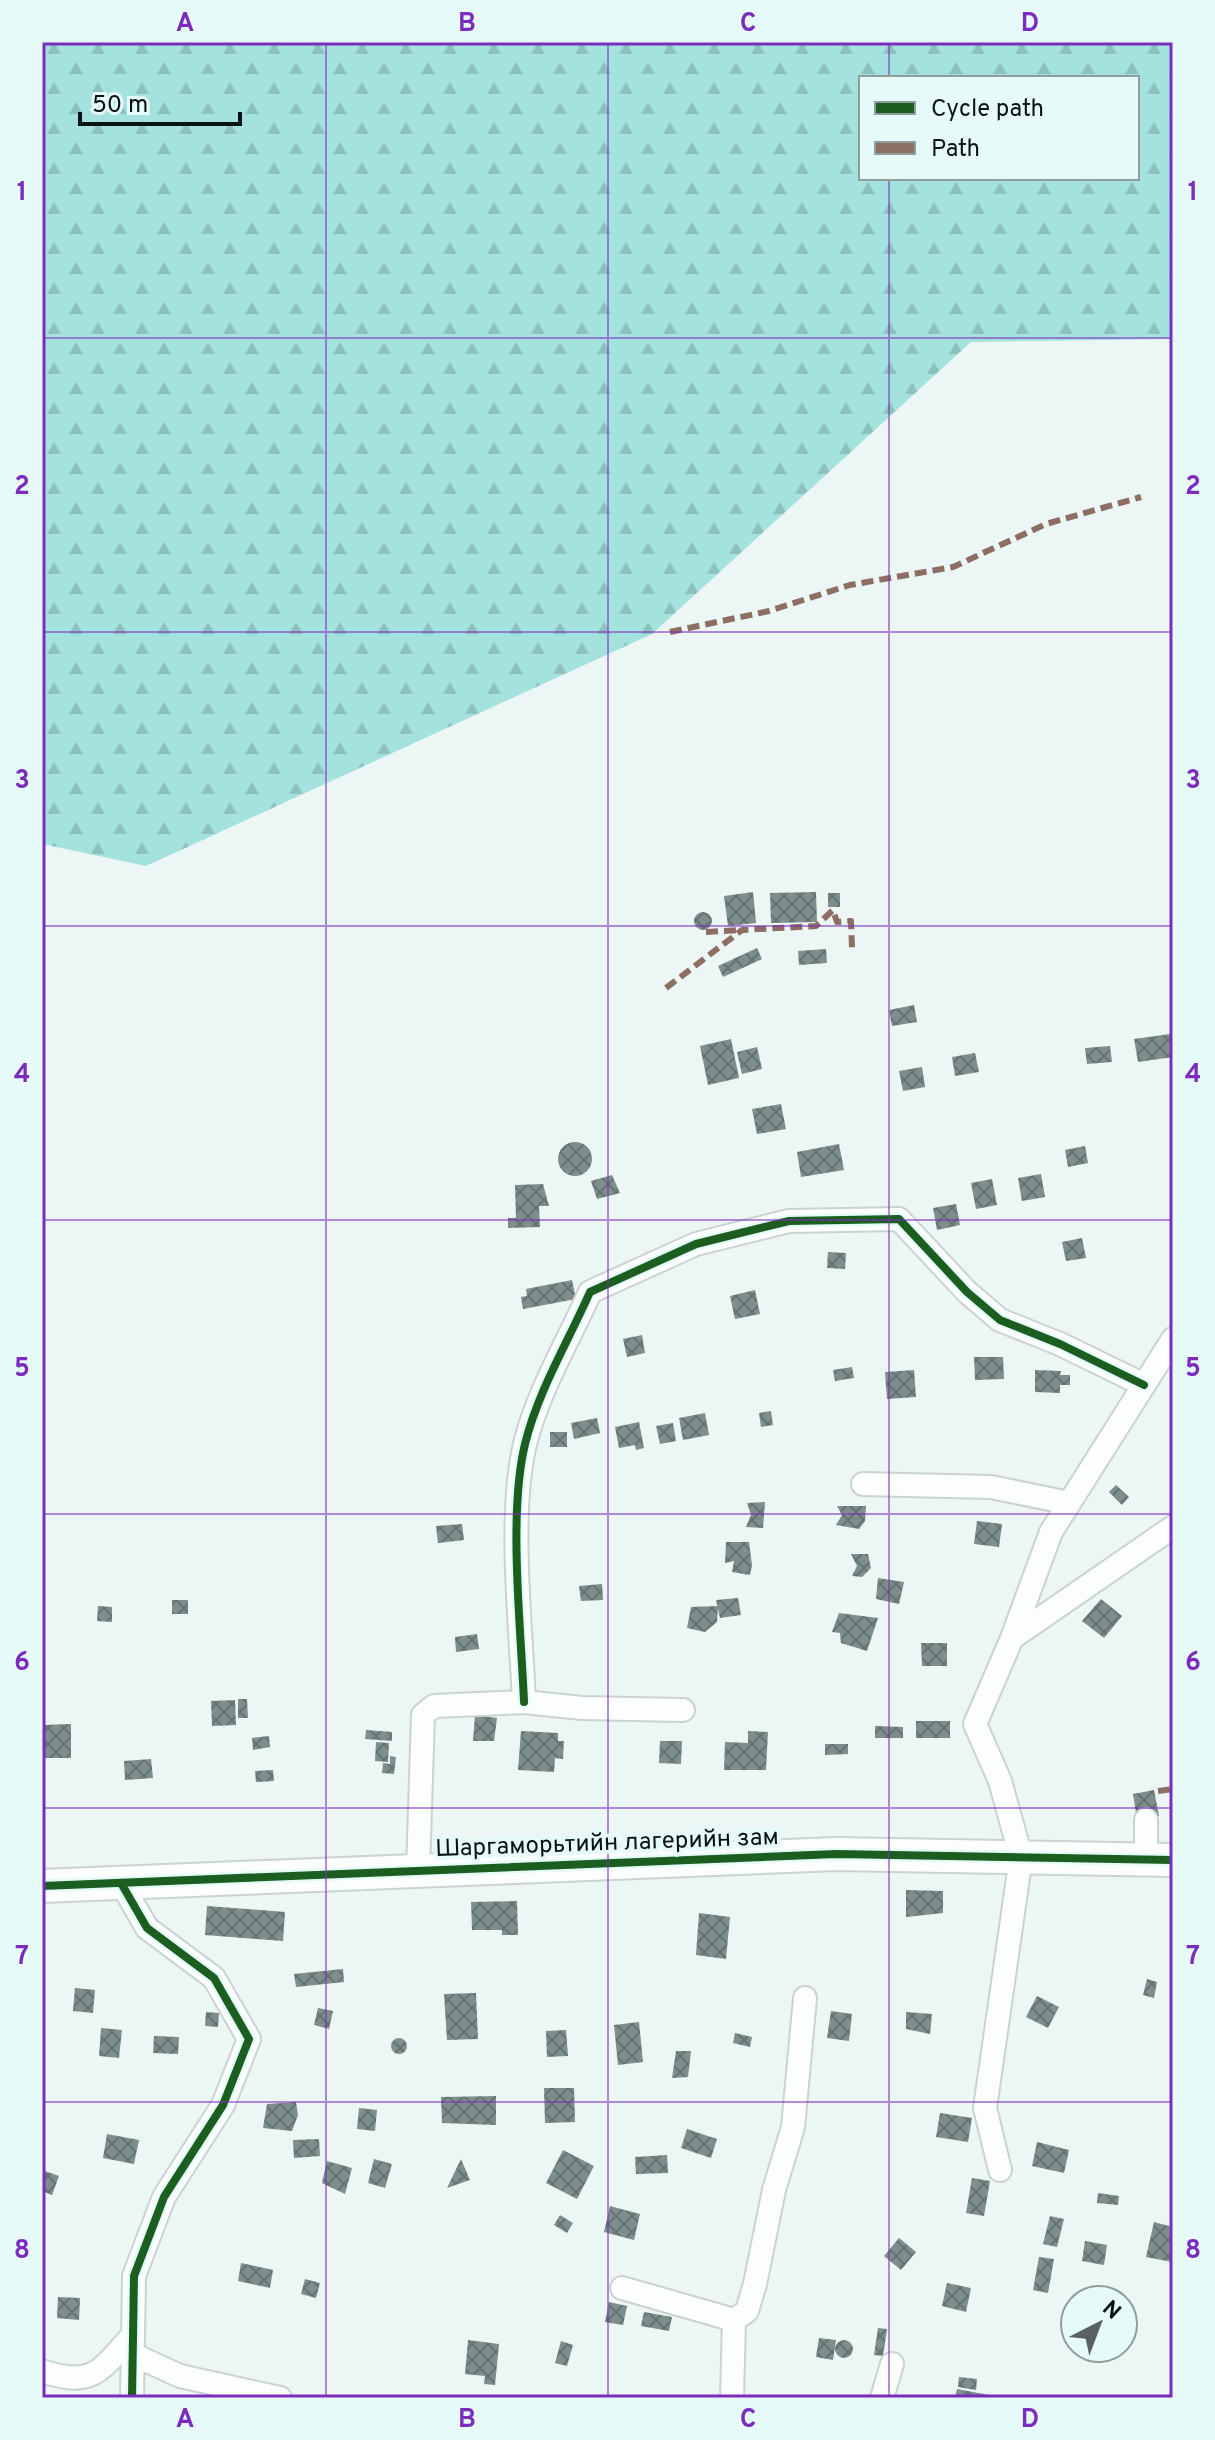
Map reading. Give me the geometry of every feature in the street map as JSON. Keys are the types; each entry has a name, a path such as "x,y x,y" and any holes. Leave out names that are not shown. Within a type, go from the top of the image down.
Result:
{"street":[{"path":"524,1702 518,1529 524,1446 538,1401 590,1292 696,1244 789,1221 899,1219 967,1292 1000,1320 1060,1344 1144,1385"},
{"path":"1000,2170 985,2108 1021,1857 1000,1781 975,1724 1012,1638 1051,1532 1173,1339"},
{"path":"863,1484 991,1487 1069,1503"},
{"path":"1012,1638 1173,1527"},
{"path":"418,1871 423,1715 434,1706 524,1702 582,1708 683,1710"},
{"path":"1146,1820 1160,1860"},
{"name":"Шаргаморьтийн лагерийн зам","path":"42,1886 836,1854 1160,1860"},
{"path":"121,1883 147,1928 214,1978 249,2039 223,2105 164,2197 134,2276 132,2398"},
{"path":"734,2320 747,2311 774,2190 793,2127 805,1998"},
{"path":"622,2288 734,2320"},
{"path":"732,2398 734,2320"},
{"path":"42,2371 66,2379 98,2374 132,2345"},
{"path":"132,2345 180,2376 280,2398"},
{"path":"882,2398 892,2364"}],"green space":[{"path":"42,42 1173,42 1173,339 971,342 652,634 146,866 42,844"}],"building":[{"path":"753,892 756,923 728,926 724,896"},
{"path":"816,892 817,922 771,923 770,893"},
{"path":"828,893 840,893 840,907 828,907"},
{"path":"703,912 712,921 703,930 694,921"},
{"path":"757,948 762,959 723,977 718,966"},
{"path":"826,949 827,963 799,965 798,951"},
{"path":"914,1005 917,1022 892,1026 889,1010"},
{"path":"1170,1034 1173,1057 1138,1062 1134,1039"},
{"path":"731,1039 739,1078 708,1085 700,1046"},
{"path":"1110,1046 1112,1062 1087,1064 1085,1048"},
{"path":"757,1047 762,1069 742,1074 737,1052"},
{"path":"975,1053 979,1072 955,1076 952,1057"},
{"path":"922,1067 925,1087 903,1091 899,1071"},
{"path":"781,1104 786,1129 757,1134 752,1109"},
{"path":"575,1142 587,1147 592,1159 587,1171 575,1176 563,1171 558,1159 563,1147"},
{"path":"839,1144 844,1170 801,1177 797,1152"},
{"path":"1085,1146 1088,1163 1068,1167 1065,1150"},
{"path":"1041,1174 1045,1197 1022,1201 1018,1178"},
{"path":"612,1175 620,1193 597,1199 591,1181"},
{"path":"992,1179 997,1205 976,1209 971,1183"},
{"path":"543,1184 549,1206 539,1206 540,1227 508,1228 508,1218 516,1218 515,1185"},
{"path":"956,1204 960,1225 937,1230 933,1208"},
{"path":"1082,1238 1086,1258 1066,1261 1062,1242"},
{"path":"828,1252 846,1253 845,1269 827,1268"},
{"path":"572,1280 576,1299 523,1309 521,1297 527,1296 526,1289"},
{"path":"755,1290 760,1314 735,1319 730,1296"},
{"path":"642,1335 645,1353 627,1357 623,1339"},
{"path":"974,1357 1003,1357 1004,1379 975,1380"},
{"path":"852,1367 854,1378 835,1381 833,1370"},
{"path":"914,1370 916,1397 887,1399 885,1372"},
{"path":"1035,1370 1061,1371 1060,1375 1070,1375 1070,1385 1060,1385 1060,1393 1035,1392"},
{"path":"771,1411 773,1425 761,1427 759,1413"},
{"path":"705,1413 709,1435 683,1440 679,1418"},
{"path":"597,1418 600,1433 574,1439 571,1423"},
{"path":"639,1422 644,1448 636,1450 635,1445 619,1448 615,1427"},
{"path":"673,1423 676,1441 660,1444 656,1426"},
{"path":"550,1432 567,1432 567,1447 550,1447"},
{"path":"1116,1485 1129,1497 1122,1505 1109,1492"},
{"path":"765,1502 763,1528 746,1527 751,1515 747,1503"},
{"path":"837,1506 866,1506 865,1521 859,1529 836,1525 842,1515"},
{"path":"977,1521 1002,1524 999,1547 974,1544"},
{"path":"462,1524 464,1540 438,1543 436,1526"},
{"path":"726,1542 749,1542 750,1575 732,1572 734,1561 725,1563"},
{"path":"851,1554 868,1554 871,1568 862,1577 852,1576 857,1566"},
{"path":"878,1578 904,1582 899,1604 876,1599"},
{"path":"602,1584 603,1600 581,1601 579,1586"},
{"path":"738,1598 741,1615 720,1618 716,1600"},
{"path":"1101,1599 1122,1616 1104,1638 1082,1621"},
{"path":"172,1600 188,1600 188,1614 172,1614"},
{"path":"98,1606 112,1607 112,1622 97,1621"},
{"path":"718,1606 717,1622 705,1632 687,1628 691,1607"},
{"path":"839,1613 878,1618 867,1651 841,1643 840,1633 832,1632"},
{"path":"477,1634 479,1649 456,1652 455,1637"},
{"path":"921,1643 947,1643 947,1666 922,1666"},
{"path":"238,1699 247,1699 248,1718 238,1718"},
{"path":"235,1700 236,1725 212,1726 211,1701"},
{"path":"475,1715 497,1718 494,1741 473,1741"},
{"path":"916,1721 950,1721 950,1738 916,1738"},
{"path":"71,1724 71,1758 42,1758 42,1725"},
{"path":"875,1726 903,1727 903,1738 875,1738"},
{"path":"366,1730 392,1732 392,1741 365,1739"},
{"path":"521,1731 558,1733 558,1741 564,1741 563,1759 555,1758 554,1772 518,1770"},
{"path":"748,1731 768,1732 766,1770 724,1770 725,1742 748,1743"},
{"path":"269,1736 270,1747 253,1750 252,1738"},
{"path":"660,1741 682,1741 681,1764 659,1763"},
{"path":"376,1742 389,1743 388,1762 375,1761"},
{"path":"825,1744 848,1744 848,1754 825,1755"},
{"path":"390,1756 396,1757 394,1774 382,1773 383,1763 390,1764"},
{"path":"151,1759 153,1778 125,1780 124,1761"},
{"path":"273,1770 274,1781 256,1782 255,1771"},
{"path":"1154,1790 1159,1816 1137,1819 1133,1794"},
{"path":"906,1890 943,1891 943,1913 906,1917"},
{"path":"517,1901 518,1935 502,1935 502,1930 472,1930 471,1902"},
{"path":"207,1906 285,1912 283,1941 205,1935"},
{"path":"699,1913 730,1917 726,1959 696,1955"},
{"path":"343,1969 344,1982 296,1987 294,1974"},
{"path":"1147,1979 1157,1982 1154,1998 1143,1995"},
{"path":"75,1988 95,1990 93,2013 73,2011"},
{"path":"476,1993 478,2039 447,2040 444,1994"},
{"path":"1037,1996 1059,2007 1048,2028 1026,2017"},
{"path":"318,2008 333,2011 329,2029 314,2025"},
{"path":"831,2011 852,2014 849,2041 827,2038"},
{"path":"206,2012 219,2013 218,2027 205,2026"},
{"path":"906,2012 932,2014 930,2034 906,2029"},
{"path":"639,2022 643,2062 618,2065 614,2025"},
{"path":"101,2028 122,2030 119,2058 99,2056"},
{"path":"566,2030 568,2056 547,2057 546,2031"},
{"path":"735,2033 752,2037 750,2047 733,2043"},
{"path":"154,2036 179,2037 178,2054 153,2053"},
{"path":"396,2038 402,2038 407,2046 405,2052 396,2054 391,2049 391,2043"},
{"path":"676,2051 691,2051 688,2077 672,2078"},
{"path":"544,2088 574,2088 575,2122 545,2123"},
{"path":"496,2096 496,2125 442,2123 441,2097"},
{"path":"296,2102 298,2115 292,2131 263,2128 267,2104"},
{"path":"359,2108 377,2110 375,2131 357,2129"},
{"path":"940,2113 972,2118 968,2142 936,2137"},
{"path":"687,2129 717,2139 711,2158 681,2148"},
{"path":"107,2134 139,2140 134,2164 103,2158"},
{"path":"319,2139 320,2156 294,2158 293,2140"},
{"path":"1037,2142 1069,2150 1064,2173 1032,2166"},
{"path":"563,2150 594,2166 577,2199 546,2183"},
{"path":"667,2155 668,2173 636,2174 635,2157"},
{"path":"374,2159 392,2164 385,2188 368,2183"},
{"path":"461,2159 470,2180 447,2188"},
{"path":"327,2161 352,2168 345,2194 322,2183"},
{"path":"42,2170 59,2176 52,2195 42,2191"},
{"path":"972,2178 990,2181 984,2216 966,2213"},
{"path":"1098,2193 1119,2196 1118,2205 1097,2203"},
{"path":"610,2206 640,2214 634,2240 604,2232"},
{"path":"560,2215 573,2223 567,2233 554,2225"},
{"path":"1050,2216 1064,2219 1057,2247 1043,2244"},
{"path":"1154,2222 1173,2227 1172,2262 1146,2257"},
{"path":"899,2238 916,2252 901,2270 884,2256"},
{"path":"1085,2241 1107,2245 1104,2265 1082,2261"},
{"path":"1039,2257 1054,2259 1048,2293 1033,2290"},
{"path":"241,2263 273,2270 270,2288 238,2281"},
{"path":"305,2279 320,2283 316,2298 301,2294"},
{"path":"947,2283 971,2288 966,2312 942,2306"},
{"path":"58,2297 80,2298 79,2320 57,2318"},
{"path":"609,2302 627,2306 623,2325 605,2322"},
{"path":"644,2312 672,2317 669,2331 641,2326"},
{"path":"878,2328 887,2329 883,2356 874,2355"},
{"path":"819,2338 836,2340 833,2360 816,2357"},
{"path":"468,2340 499,2344 495,2385 484,2384 485,2376 465,2374"},
{"path":"844,2340 853,2349 844,2358 835,2349"},
{"path":"561,2341 573,2345 567,2366 555,2363"},
{"path":"959,2377 977,2379 976,2390 958,2387"},
{"path":"957,2389 989,2395 988,2398 955,2398"}],"marked path":[{"path":"670,632 769,611 850,585 953,567 1046,524 1141,497"},
{"path":"666,988 742,930 816,926 833,910 837,922 851,921 852,948"},
{"path":"706,932 742,930"},
{"path":"1158,1791 1173,1789"}],"cycle path":[{"path":"524,1702 516,1537 520,1472 525,1444 538,1405 590,1292 696,1244 789,1221 899,1219 967,1292 1000,1320 1060,1344 1144,1385"},
{"path":"42,1886 836,1854 1173,1860"},
{"path":"121,1883 147,1928 214,1978 249,2039 223,2105 164,2197 134,2276 132,2398"}]}
